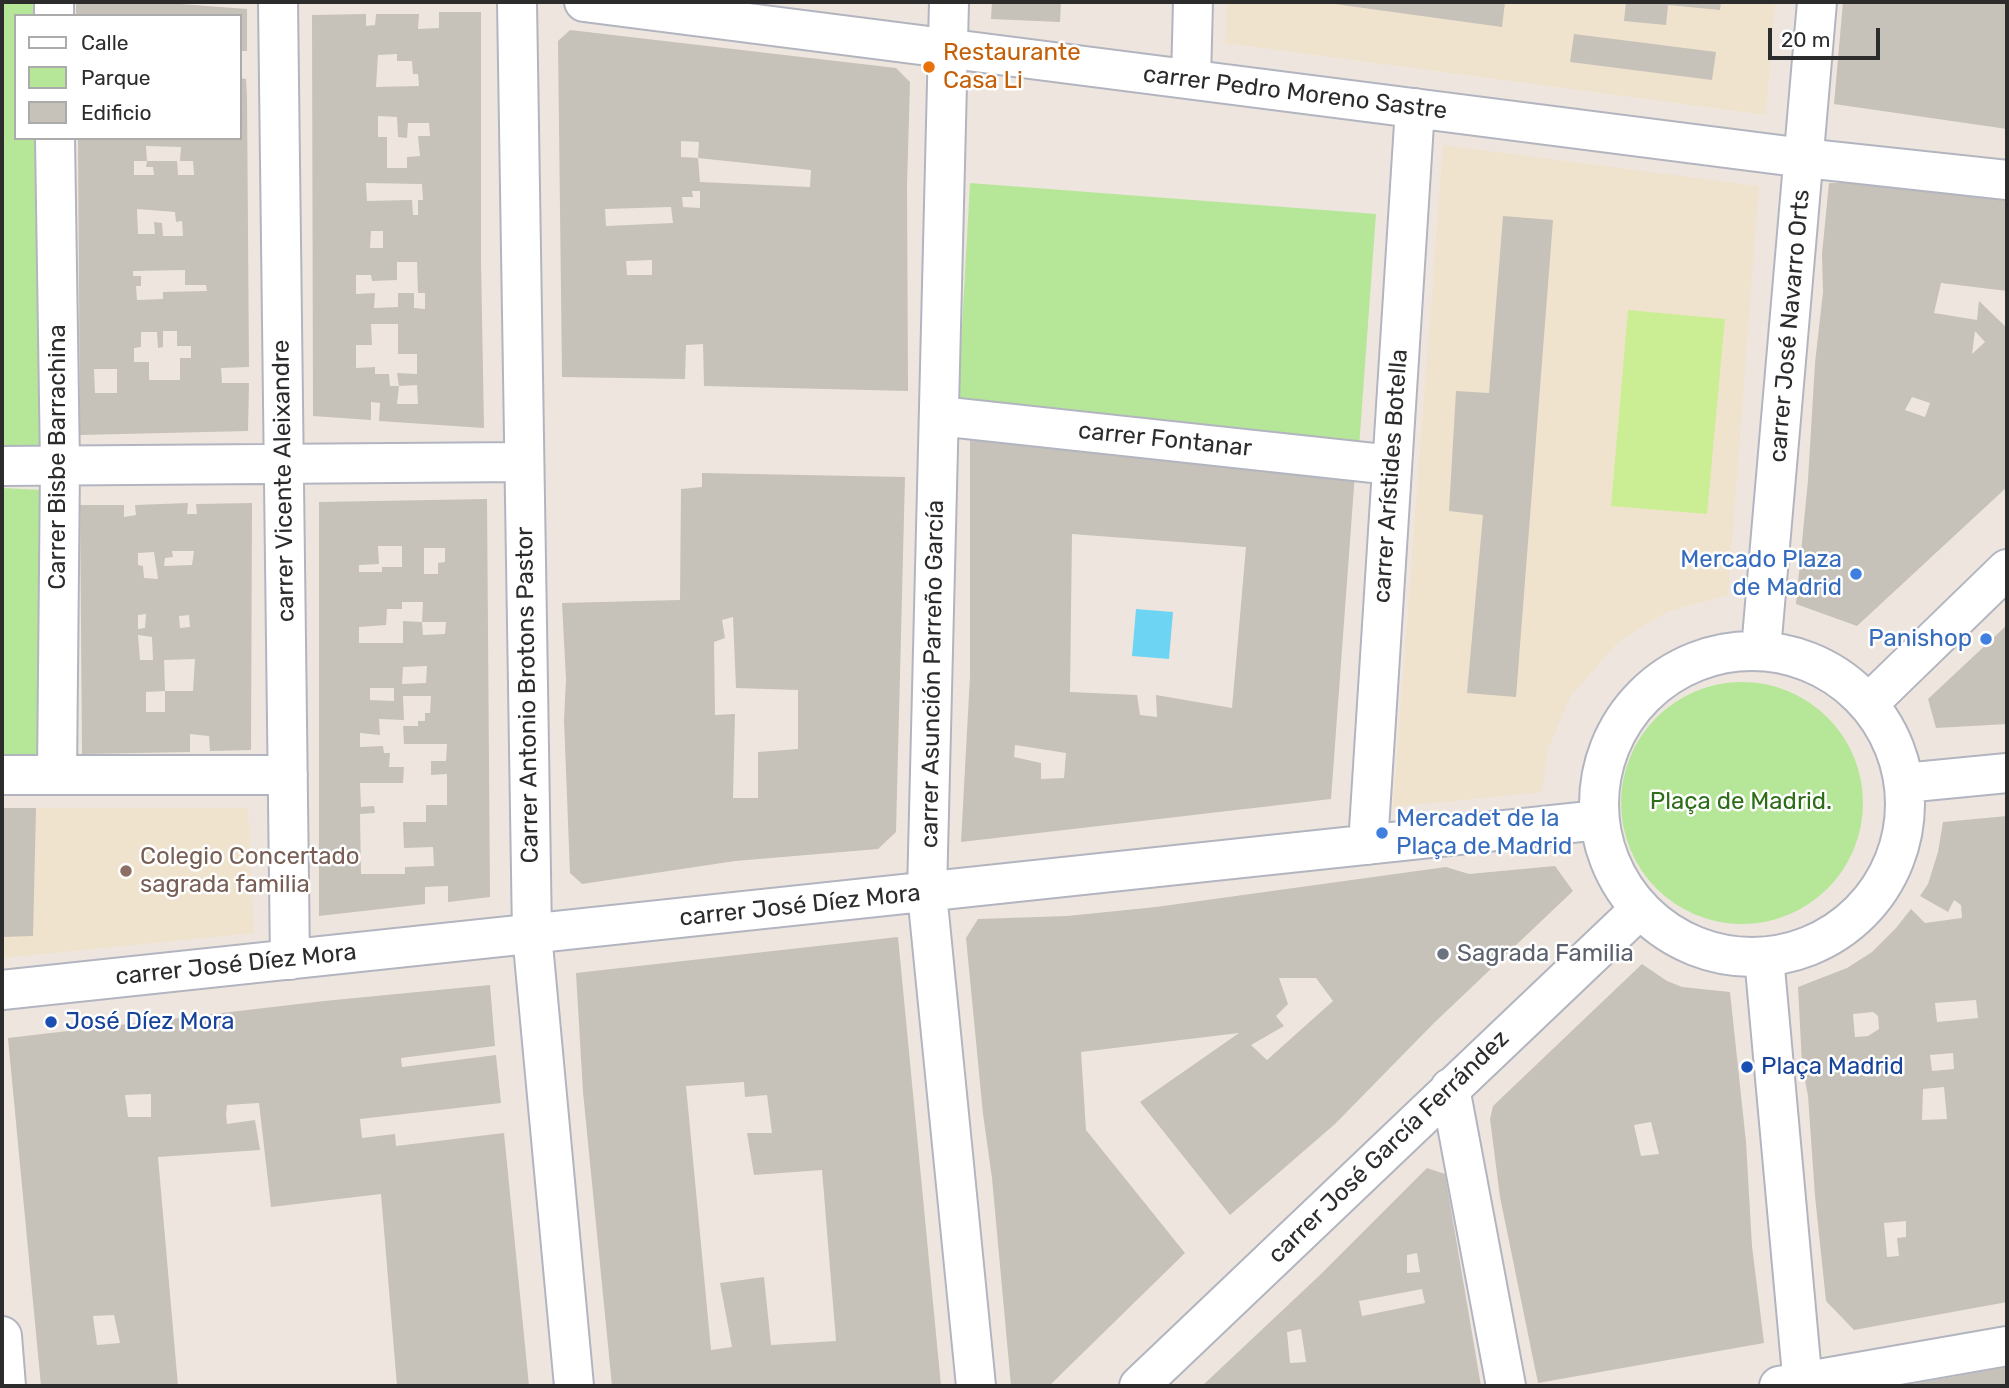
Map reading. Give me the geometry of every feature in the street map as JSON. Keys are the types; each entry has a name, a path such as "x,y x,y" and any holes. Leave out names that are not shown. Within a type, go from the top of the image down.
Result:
{"street":[{"name":"carrer Vicente Aleixandre","path":"278,2 290,960"},
{"name":"Carrer Antonio Brotons Pastor","path":"517,2 532,934 574,1386"},
{"name":"carrer Pedro Moreno Sastre","path":"583,2 1804,159 2007,180"},
{"name":"carrer Asunción Parreño García","path":"949,2 927,893 976,1386"},
{"path":"1191,79 1193,2"},
{"name":"carrer José Navarro Orts","path":"1761,650 1817,2"},
{"name":"carrer Arístides Botella","path":"1368,845 1415,108"},
{"name":"Carrer Bisbe Barrachina","path":"55,140 60,466 57,775"},
{"name":"carrer Fontanar","path":"939,416 1392,464"},
{"path":"2,467 524,462"},
{"path":"1868,704 2007,569"},
{"path":"1761,650 1795,656 1820,666 1843,680 1868,704 1893,742 1905,783 1905,821 1890,872 1876,895 1837,932 1814,945 1788,953 1765,957 1735,957 1708,951 1661,928 1623,889 1611,865 1599,820 1599,786 1604,760 1614,735 1628,712 1646,692 1667,676 1690,662 1715,654 1761,650"},
{"path":"1905,783 2007,773"},
{"path":"2,775 288,775"},
{"name":"carrer José Díez Mora","path":"2,990 1599,820"},
{"name":"carrer José García Ferrández","path":"1139,1386 1640,909"},
{"path":"1765,957 1795,1385 2007,1346"},
{"path":"1450,1088 1506,1386"},
{"path":"2,1336 6,1386"}],"shaded area":[{"path":"1227,2 1775,2 1766,115 1225,43"},
{"path":"1443,145 1759,186 1728,595 1667,612 1618,642 1570,697 1548,750 1542,792 1393,807"},
{"name":"Colegio Concertado sagrada familia","path":"2,808 248,808 254,933 2,958"}],"green space":[{"path":"2,2 37,2 37,14 14,14 14,140 39,140 44,450 2,449"},
{"path":"970,183 1376,214 1358,461 957,418"},
{"path":"1628,310 1725,319 1707,514 1611,506"},
{"path":"2,488 44,490 43,760 2,759"},
{"name":"Plaça de Madrid.","path":"1730,682 1754,682 1799,696 1828,717 1843,736 1854,757 1861,779 1861,827 1854,849 1843,870 1828,889 1799,910 1777,919 1754,924 1730,924 1685,910 1665,897 1648,880 1635,860 1626,838 1621,815 1621,791 1635,746 1648,726 1665,709 1685,696 1707,687"}],"water":[{"path":"1136,609 1173,612 1169,659 1132,656"}],"building":[{"path":"76,2 154,2 247,9 247,51 242,51 242,14 76,14"},
{"path":"992,2 1061,2 1060,22 991,19"},
{"path":"1320,2 1505,2 1502,27"},
{"path":"1626,2 1721,2 1720,10 1668,5 1666,25 1624,21"},
{"path":"1843,2 2007,2 2007,129 1834,104"},
{"path":"439,12 481,12 484,428 379,421 380,403 371,402 371,420 313,416 312,15 366,14 366,26 375,25 376,14 419,14 418,29 439,28","holes":["397,54 397,61 412,61 413,74 418,74 419,86 376,87 378,55","378,116 397,117 398,137 407,138 408,123 429,123 430,136 418,136 420,156 407,157 407,168 387,168 387,137 378,137","366,183 422,184 423,200 418,200 418,215 413,215 412,200 367,201","371,231 383,231 383,248 370,248","397,262 417,262 418,293 425,293 425,309 414,308 414,293 398,293 398,307 374,308 375,293 356,294 356,275 371,275 372,281 397,280","371,324 398,324 398,354 417,354 417,374 397,373 399,386 390,386 389,374 375,374 375,367 356,368 356,345 372,345","417,385 418,404 397,404 399,386"]},
{"path":"570,30 896,68 910,82 907,186 908,391 704,386 703,344 686,345 685,379 562,377 558,41","holes":["681,141 699,142 698,158 681,157","698,158 811,170 810,187 700,182","692,191 700,191 700,208 683,207 682,197 693,197","671,207 673,223 606,226 605,209","652,260 652,275 627,275 626,261"]},
{"path":"1574,34 1716,52 1712,80 1570,62"},
{"path":"242,78 246,79 249,367 221,368 222,383 249,383 248,431 80,435 78,140 242,140","holes":["146,146 181,147 180,161 193,161 194,175 178,175 177,161 147,161","134,161 147,161 146,167 153,167 154,175 134,175","137,209 175,212 176,222 182,221 183,236 163,236 162,223 154,222 155,234 138,234","185,270 185,285 206,285 207,291 163,292 163,299 137,300 136,286 141,286 141,276 133,276 133,271","163,331 177,331 177,346 191,346 191,358 180,358 180,380 149,380 149,362 134,362 134,348 141,347 141,332 157,332 158,348 163,347","94,369 117,369 117,393 95,393"]},
{"path":"1829,183 1866,183 2007,200 2007,291 1941,283 1934,313 1977,320 1979,301 2007,328 2007,487 1857,626 1796,604 1823,292 1822,254","holes":["1975,331 1985,342 1972,354","1912,397 1930,403 1925,417 1905,410"]},
{"path":"1503,216 1553,220 1516,697 1467,693 1483,515 1449,511 1456,391 1489,393"},
{"path":"970,429 1355,473 1331,799 961,842 970,676","holes":["1072,534 1246,547 1232,708 1156,695 1157,717 1140,715 1137,695 1070,692","1015,745 1066,753 1064,778 1041,779 1041,763 1014,757"]},
{"path":"702,473 905,477 896,832 878,849 735,861 582,884 570,873 562,603 680,600 681,489 702,487","holes":["733,617 736,688 798,690 798,749 758,752 758,798 733,798 735,714 715,715 714,642 725,638 722,620"]},
{"path":"487,499 490,897 448,902 448,886 425,887 425,904 319,916 319,502","holes":["378,546 402,546 402,567 382,567 382,572 359,572 359,565 379,564","424,548 445,548 445,562 438,563 438,574 424,574","402,602 423,602 422,622 403,621 403,643 359,643 359,627 386,625 387,609 402,609","422,622 446,622 445,634 423,635","427,666 426,683 402,684 403,667","370,688 394,688 394,701 370,700","403,696 431,696 430,713 425,713 425,721 418,721 418,726 403,726 404,744 447,744 446,761 431,761 431,775 447,774 447,805 426,805 426,822 403,822 404,848 433,847 434,866 405,867 405,874 361,874 360,814 375,813 374,806 361,807 360,783 403,783 404,767 389,767 390,753 384,753 383,746 360,747 360,733 380,735 379,719 404,720"]},
{"path":"188,503 187,514 197,514 196,504 252,503 251,750 210,751 209,736 190,734 190,752 82,754 80,505 124,505 124,517 136,515 135,505","holes":["172,551 194,551 192,565 164,566 165,558 173,557","154,552 158,579 144,578 143,566 138,565 138,553","146,614 145,628 138,629 138,615","189,615 190,627 180,628 179,616","138,635 152,637 153,660 140,660","195,659 193,691 165,691 164,660","165,691 165,712 146,712 146,692"]},
{"path":"2007,625 2007,724 1936,728 1928,699"},
{"path":"2,808 36,808 33,936 2,937"},
{"path":"2007,816 2007,1302 1854,1330 1826,1301 1808,1096 1802,1064 1798,987 1847,968 1872,952 1911,909 1925,923 1962,918 1961,905 1954,900 1948,912 1920,896 1928,884 1938,852 1943,822","holes":["1976,1000 1978,1018 1937,1022 1935,1003","1873,1012 1878,1016 1879,1029 1868,1036 1855,1037 1853,1014","1953,1053 1954,1069 1932,1071 1930,1055","1944,1087 1947,1119 1922,1120 1923,1089","1906,1221 1906,1237 1897,1238 1899,1256 1887,1257 1884,1223"]},
{"path":"1555,866 1573,891 1434,1023 1335,1124 1230,1215 1140,1102 1239,1033 1081,1052 1086,1130 1185,1253 1049,1386 1011,1386 966,938 978,919 1067,916 1156,907 1446,867 1469,874","holes":["1279,978 1316,978 1333,1001 1267,1060 1251,1045 1284,1026 1276,1016 1288,1004"]},
{"path":"898,937 941,1386 612,1386 583,1092 576,973","holes":["744,1082 745,1097 767,1095 772,1133 747,1133 754,1175 822,1170 836,1341 771,1345 764,1277 720,1283 732,1347 711,1350 686,1086"]},
{"path":"1642,964 1667,981 1682,987 1730,992 1746,1142 1752,1246 1764,1343 1538,1383 1500,1197 1490,1119 1493,1106","holes":["1651,1122 1659,1154 1641,1156 1634,1125"]},
{"path":"490,985 495,1046 401,1058 402,1067 496,1055 501,1103 360,1119 362,1138 395,1134 396,1146 504,1133 529,1386 397,1386 381,1194 271,1207 259,1103 227,1105 226,1115 227,1124 255,1120 260,1150 158,1157 178,1386 41,1386 8,1038 324,1001","holes":["151,1094 151,1117 128,1117 125,1095","114,1315 120,1343 97,1345 93,1316"]},
{"path":"1427,1168 1445,1174 1481,1386 1202,1386 1321,1274","holes":["1417,1253 1420,1272 1407,1273 1407,1255","1422,1289 1425,1303 1362,1316 1359,1301","1301,1329 1306,1362 1290,1363 1287,1332"]},
{"path":"2007,1367 2007,1386 1907,1386 1907,1385"}],"place":[{"name":"Restaurante Casa Li","path":"929,67"},
{"name":"Mercado Plaza de Madrid","path":"1856,574"},
{"name":"Panishop","path":"1986,639"},
{"name":"Mercadet de la Plaça de Madrid","path":"1382,833"},
{"name":"Colegio Concertado sagrada familia","path":"126,871"},
{"name":"Sagrada Familia","path":"1443,954"},
{"name":"José Díez Mora","path":"51,1022"},
{"name":"Plaça Madrid","path":"1747,1067"}]}
